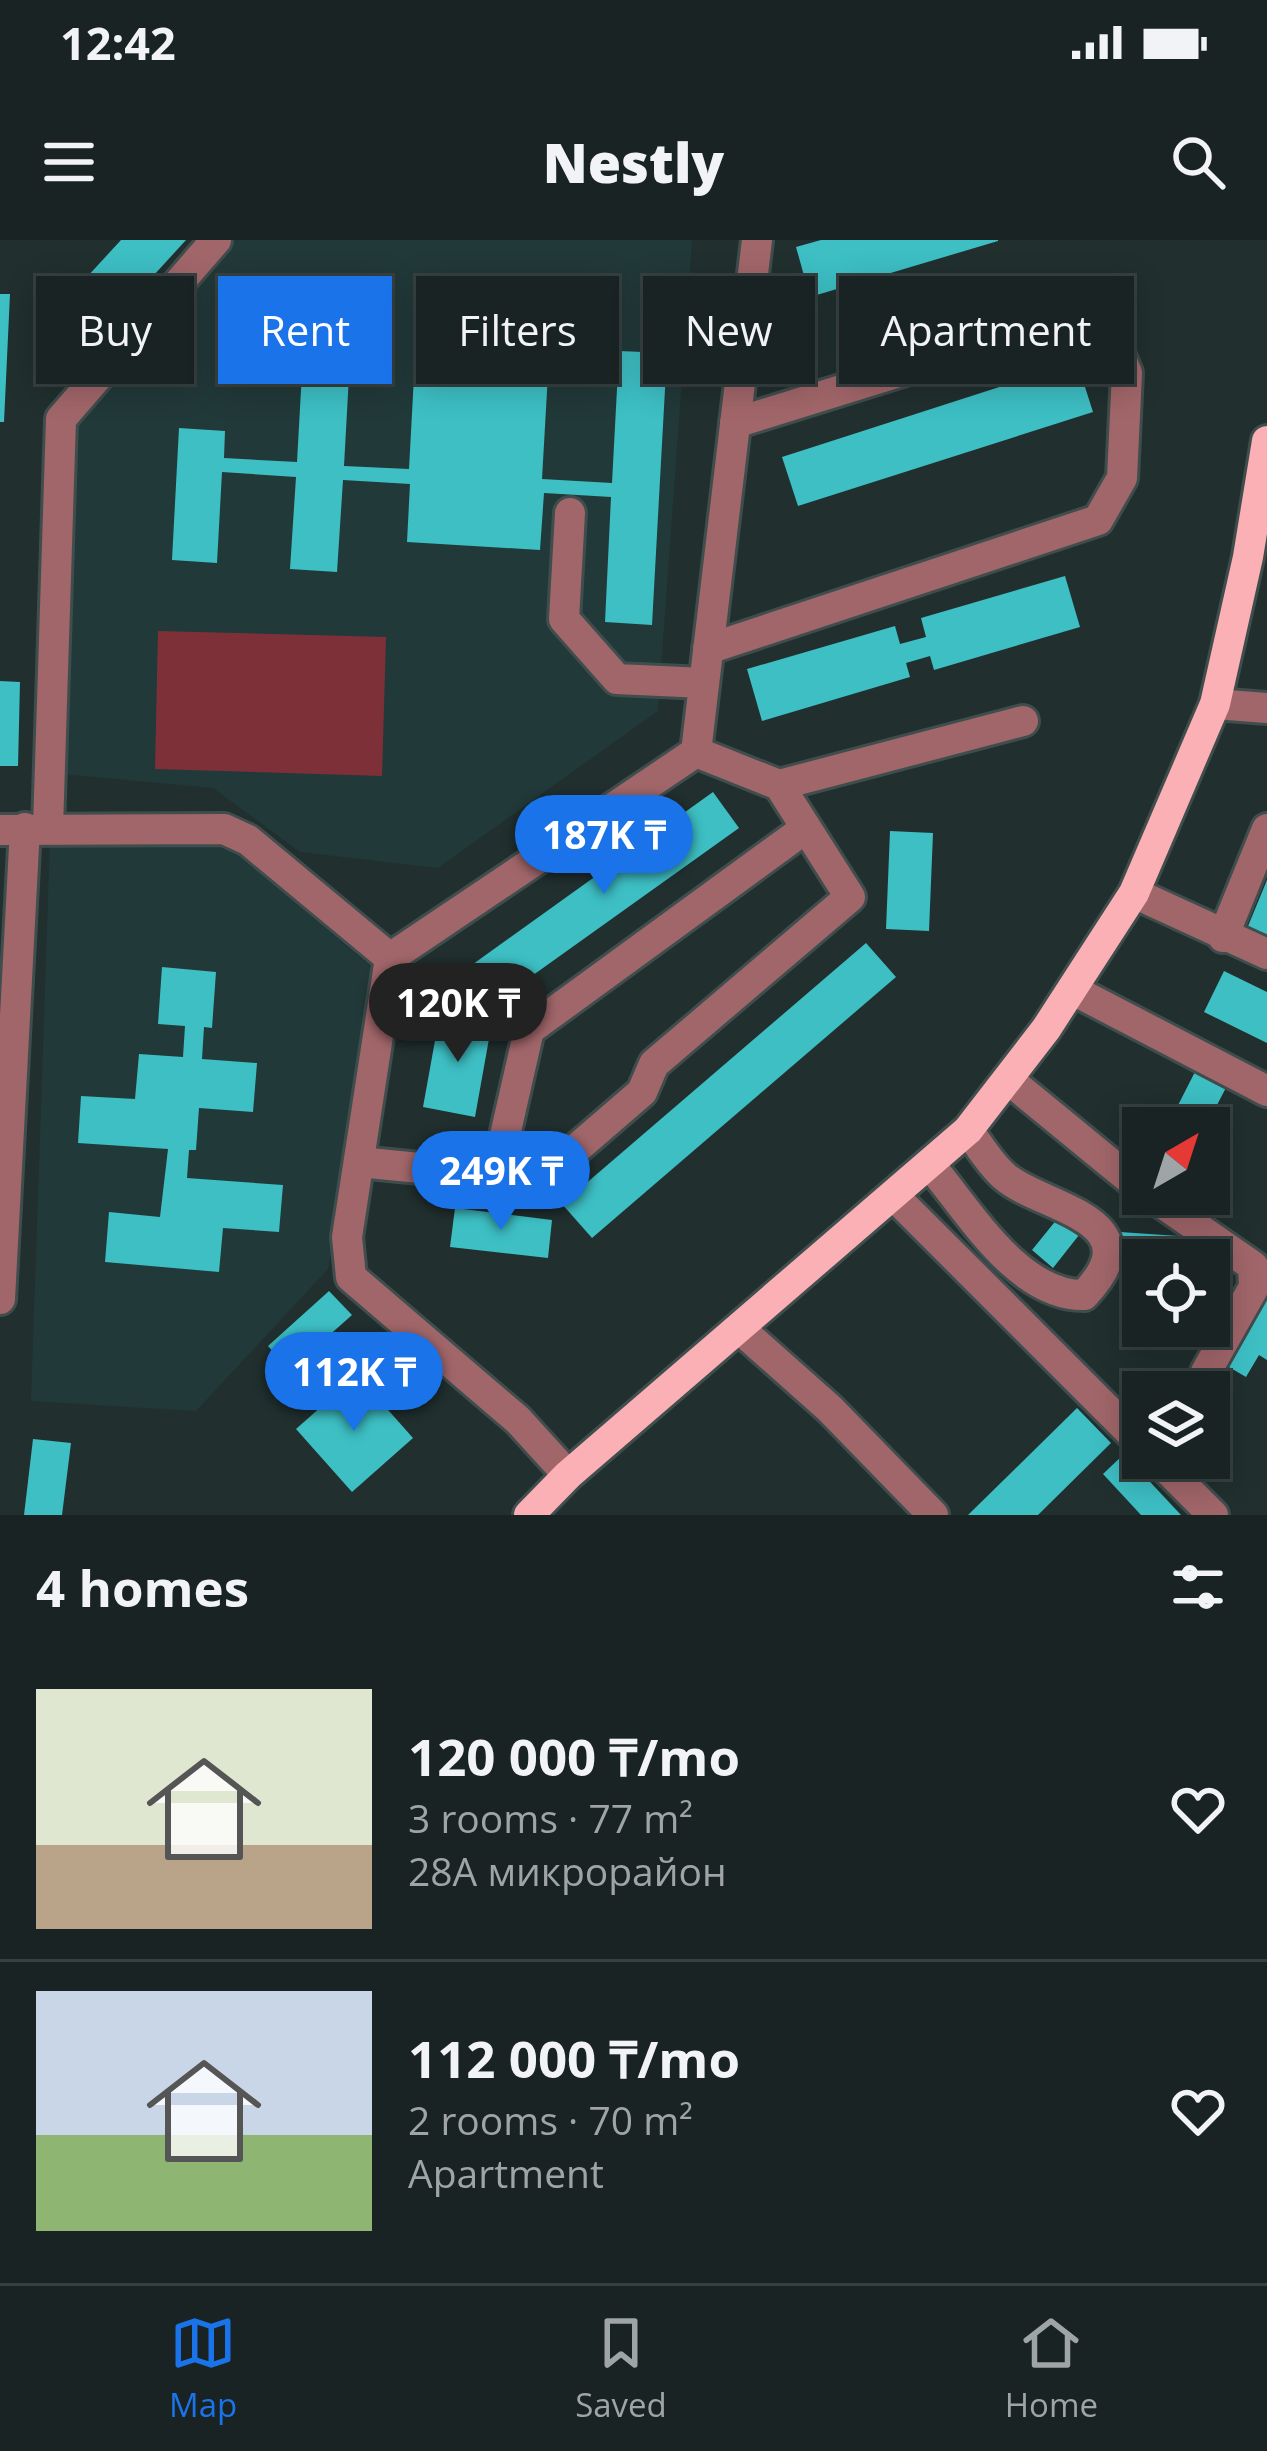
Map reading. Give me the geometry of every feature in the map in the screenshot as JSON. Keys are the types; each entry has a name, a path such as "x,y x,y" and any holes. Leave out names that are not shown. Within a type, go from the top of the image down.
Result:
{"main road":[{"path":"529,1515 568,1475 968,1130 1073,990 1134,893 1214,704 1248,557 1267,440"}],"street":[{"path":"0,1299 9,979 61,419 216,240"},
{"path":"568,1475 518,1420 351,1277 347,1237 390,958 696,752 757,240"},
{"path":"708,650 1098,520 1122,478 1126,373 1110,332 1082,315 735,423"},
{"path":"569,513 564,619 617,679 704,683"},
{"path":"1214,704 1267,708"},
{"path":"779,785 1022,721"},
{"path":"359,1162 540,1180 642,1092 654,1064 850,897 779,785 696,752"},
{"path":"24,828 224,830 248,840 390,958"},
{"path":"496,1175 529,1030 806,828"},
{"path":"1223,937 1267,830"},
{"path":"1134,893 1267,954"},
{"path":"1073,990 1267,1091"},
{"path":"1009,1080 1122,1172"},
{"path":"930,1165 1029,1277 1059,1295 1084,1295 1101,1276 1106,1252 1100,1233 1078,1209 1036,1196 1004,1177 968,1130"},
{"path":"895,1197 1122,1424"},
{"path":"1179,1215 1253,1266 1255,1287 1207,1371"},
{"path":"740,1329 830,1409 933,1515"},
{"path":"1177,1479 1213,1515"}],"shaded area":[{"path":"229,240 692,240 689,276 643,276 643,384 682,384 658,711 438,868 300,852 213,788 63,774 79,413 104,384 194,384 194,280"},
{"path":"158,631 386,637 382,776 155,769"},
{"path":"50,840 222,841 377,972 328,1269 196,1411 31,1401"}],"building":[{"path":"121,240 186,240 153,276 88,276"},
{"path":"821,240 998,240 880,276 839,276 839,288 815,296 815,276 804,276 796,247"},
{"path":"0,294 10,294 4,422 0,422"},
{"path":"416,339 416,384 547,384 542,479 612,483 619,351 643,352 643,384 665,384 652,625 605,622 611,497 544,493 540,550 407,542 410,484 343,480 337,572 290,569 296,477 222,472 217,563 172,560 179,428 225,431 224,458 297,462 301,384 349,384 344,466 409,469"},
{"path":"1009,384 1084,384 1093,412 798,506 782,457"},
{"path":"1065,576 1080,627 934,670 930,656 906,663 910,677 762,721 747,669 895,626 900,644 926,637 921,618"},
{"path":"0,681 20,682 18,766 0,766"},
{"path":"713,792 739,828 494,1003 469,967"},
{"path":"890,831 933,833 929,931 886,929"},
{"path":"1267,880 1267,940 1246,931"},
{"path":"866,943 896,977 592,1238 562,1204"},
{"path":"162,967 216,972 212,1028 204,1027 202,1059 257,1063 253,1112 199,1108 196,1150 189,1150 187,1178 283,1185 279,1232 223,1228 219,1272 105,1262 109,1212 160,1217 168,1149 78,1143 81,1096 135,1099 139,1054 183,1057 185,1026 158,1024"},
{"path":"1224,971 1267,992 1267,1043 1204,1012"},
{"path":"440,1013 492,1022 475,1117 423,1107"},
{"path":"1199,1064 1230,1080 1216,1107 1177,1107"},
{"path":"455,1208 552,1220 548,1258 450,1247"},
{"path":"1062,1213 1083,1230 1053,1268 1032,1250"},
{"path":"1120,1232 1208,1238 1122,1239 1122,1271 1118,1271"},
{"path":"1267,1285 1267,1360 1259,1355 1246,1377 1222,1363"},
{"path":"329,1291 352,1315 290,1370 268,1346"},
{"path":"357,1375 413,1438 352,1492 296,1429"},
{"path":"1077,1408 1111,1443 1038,1515 968,1515"},
{"path":"33,1439 71,1443 62,1515 24,1515"},
{"path":"1122,1456 1122,1479 1147,1479 1181,1515 1141,1515 1103,1474"}]}
